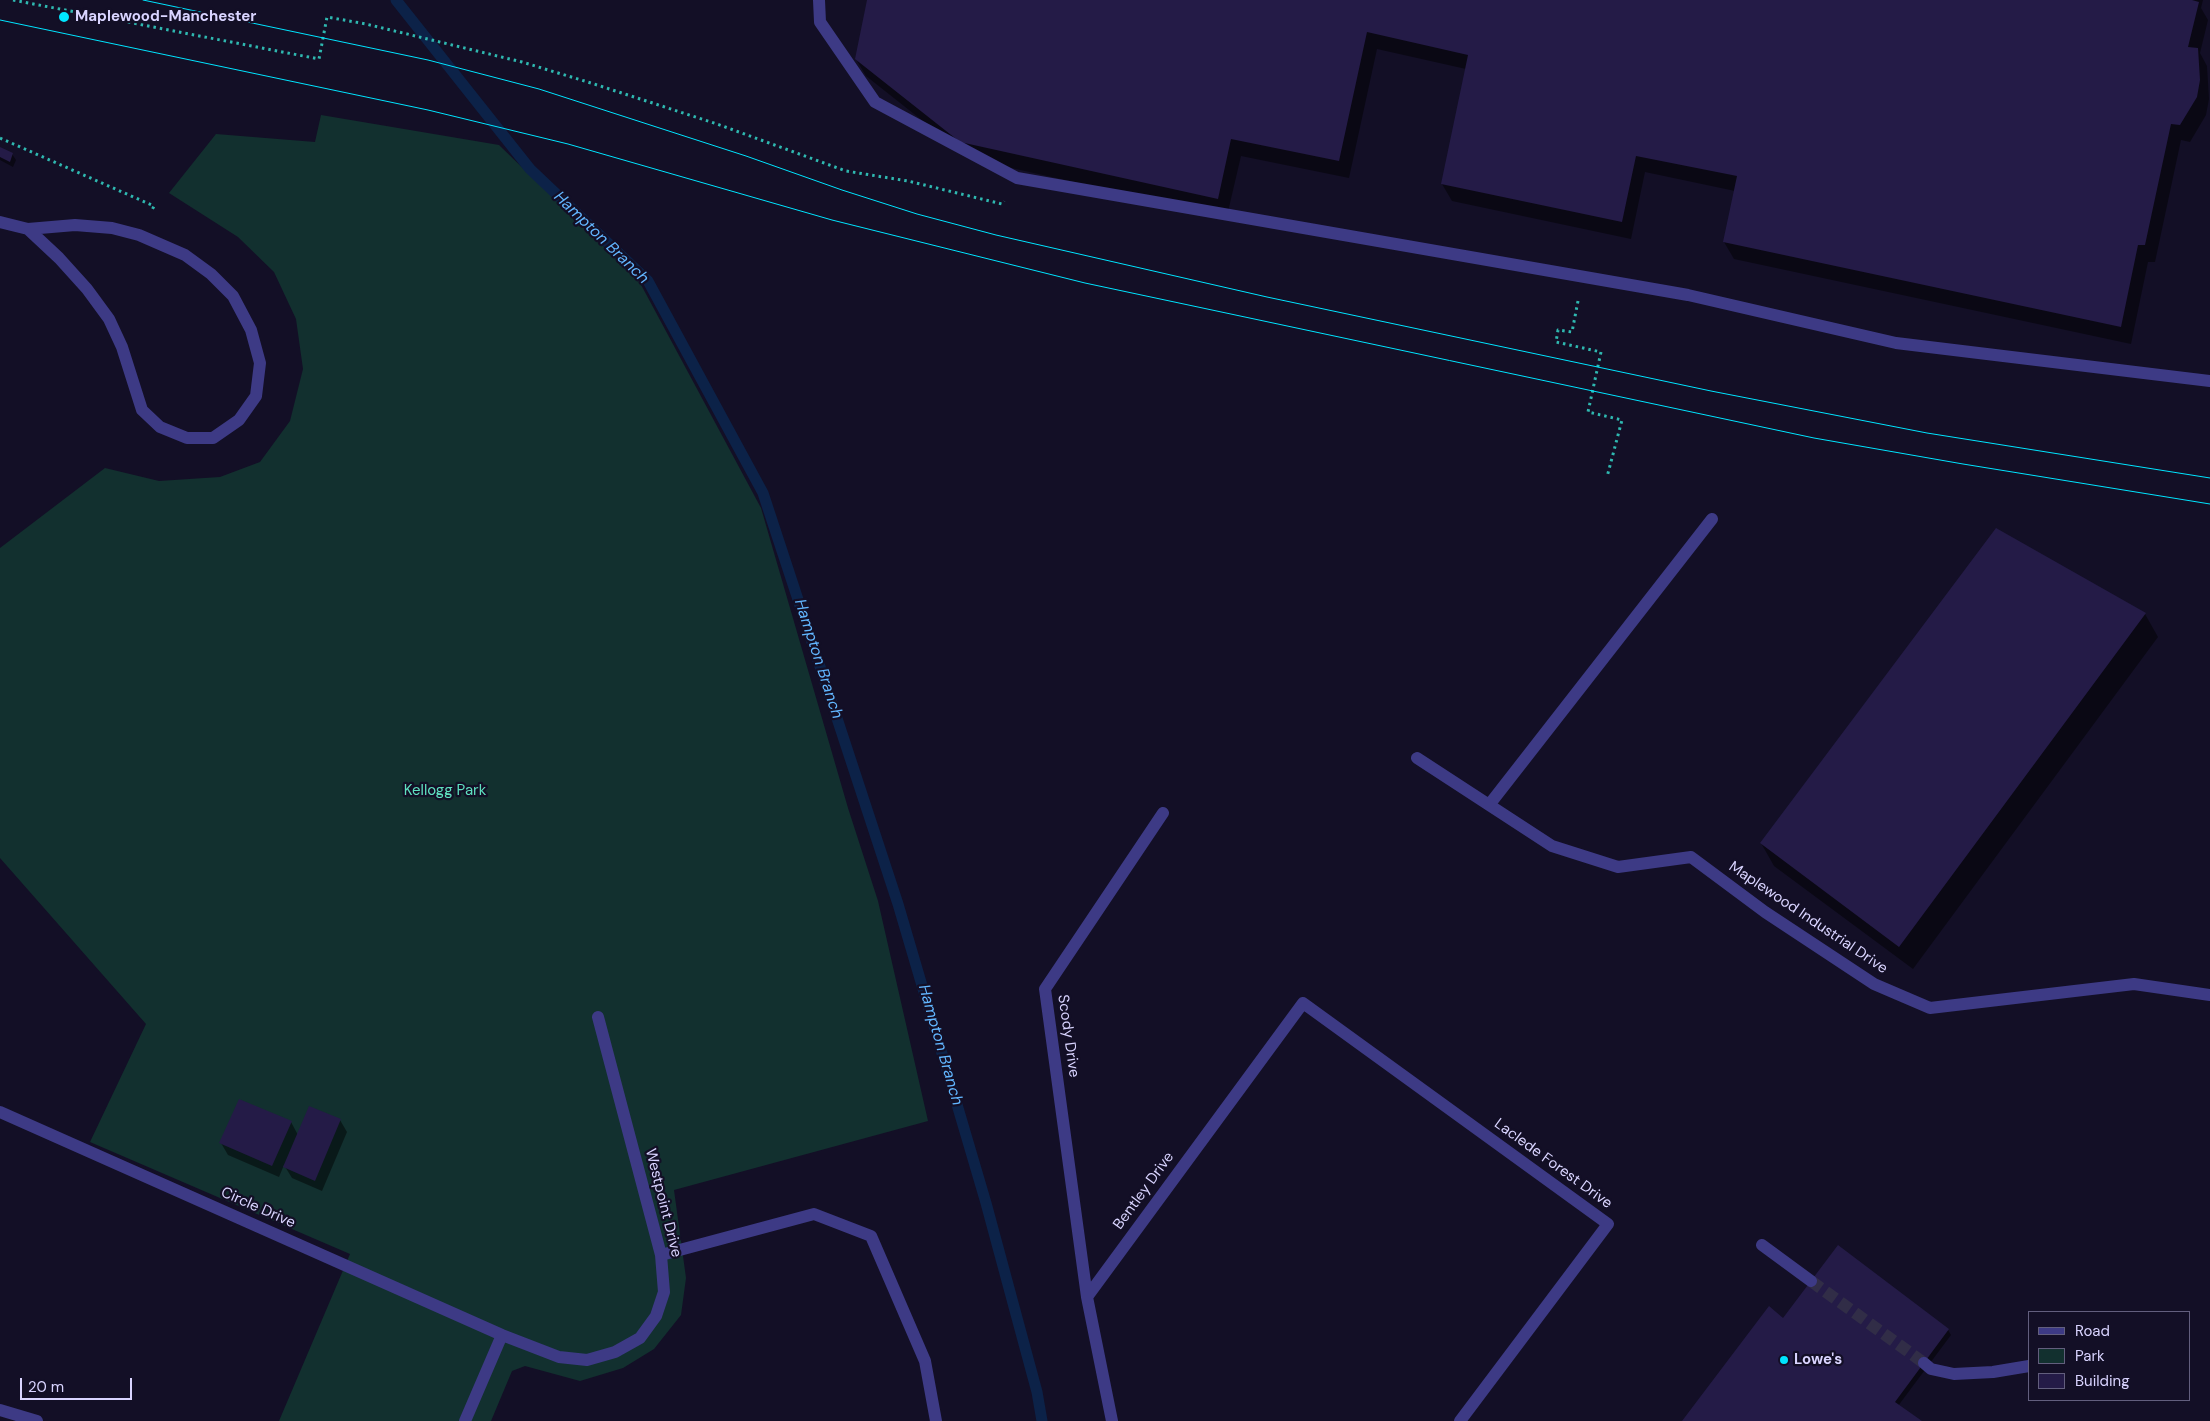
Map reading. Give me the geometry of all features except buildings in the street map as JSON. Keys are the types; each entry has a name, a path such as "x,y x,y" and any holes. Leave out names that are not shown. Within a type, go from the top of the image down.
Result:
{"street":[{"path":"819,0 820,22 875,102 1017,178 1688,295 1896,343 2210,380"},
{"path":"0,222 28,229 75,225 112,228 139,235 185,255 211,274 232,296 252,330 260,364 256,396 239,420 214,438 187,438 160,427 142,410 122,347 108,319 87,289 59,258 28,229"},
{"path":"1490,805 1712,519"},
{"name":"Maplewood Industrial Drive","path":"1417,758 1552,846 1618,867 1691,857 1765,912 1874,984 1930,1008 2134,984 2210,995"},
{"name":"Scody Drive","path":"1087,1297 1045,989 1163,813"},
{"name":"Bentley Drive","path":"1087,1297 1303,1003"},
{"name":"Laclede Forest Drive","path":"1303,1003 1608,1224 1460,1421"},
{"name":"Westpoint Drive","path":"502,1334 559,1357 587,1360 615,1352 640,1338 656,1316 664,1292 661,1255 598,1017"},
{"name":"Circle Drive","path":"0,1112 502,1334"},
{"path":"661,1255 814,1214 871,1236 925,1361 936,1421"},
{"path":"1762,1245 1811,1281"},
{"path":"1087,1297 1112,1421"},
{"path":"465,1421 502,1334"},
{"path":"1924,1363 1931,1369 1954,1374 1992,1372 2028,1366"},
{"path":"0,1410 37,1421"}],"path":[{"path":"13,0 319,59 327,17 340,19 530,64 717,124 846,171 908,181 1002,204 1017,178"},
{"path":"0,138 154,206 139,235"},
{"path":"1575,314 1572,332 1558,330 1556,342 1601,352 1588,412 1622,420 1607,477"}],"green space":[{"name":"Kellogg Park","path":"321,115 499,145 639,281 761,508 848,808 878,901 928,1121 674,1190 686,1278 681,1315 654,1349 623,1368 580,1381 525,1366 512,1371 491,1421 279,1421 350,1254 90,1142 146,1024 0,858 0,548 105,468 159,481 220,477 260,462 290,421 303,369 296,319 274,272 238,237 169,193 216,134 315,142"}],"waterway":[{"name":"Hampton Branch","path":"396,0 530,169 648,281 763,493 898,904 986,1203 1037,1392 1042,1421"}],"tunnel":[{"path":"1811,1281 1924,1363"}],"tram line":[{"path":"143,0 428,60 539,89 917,214 996,235 1267,297 1711,391 1927,433 2210,478"},
{"path":"0,20 428,110 568,144 832,220 1085,283 1814,438 2210,504"}],"place":[{"name":"Maplewood-Manchester","path":"64,17"},
{"name":"Lowe's","path":"1784,1360"}]}
